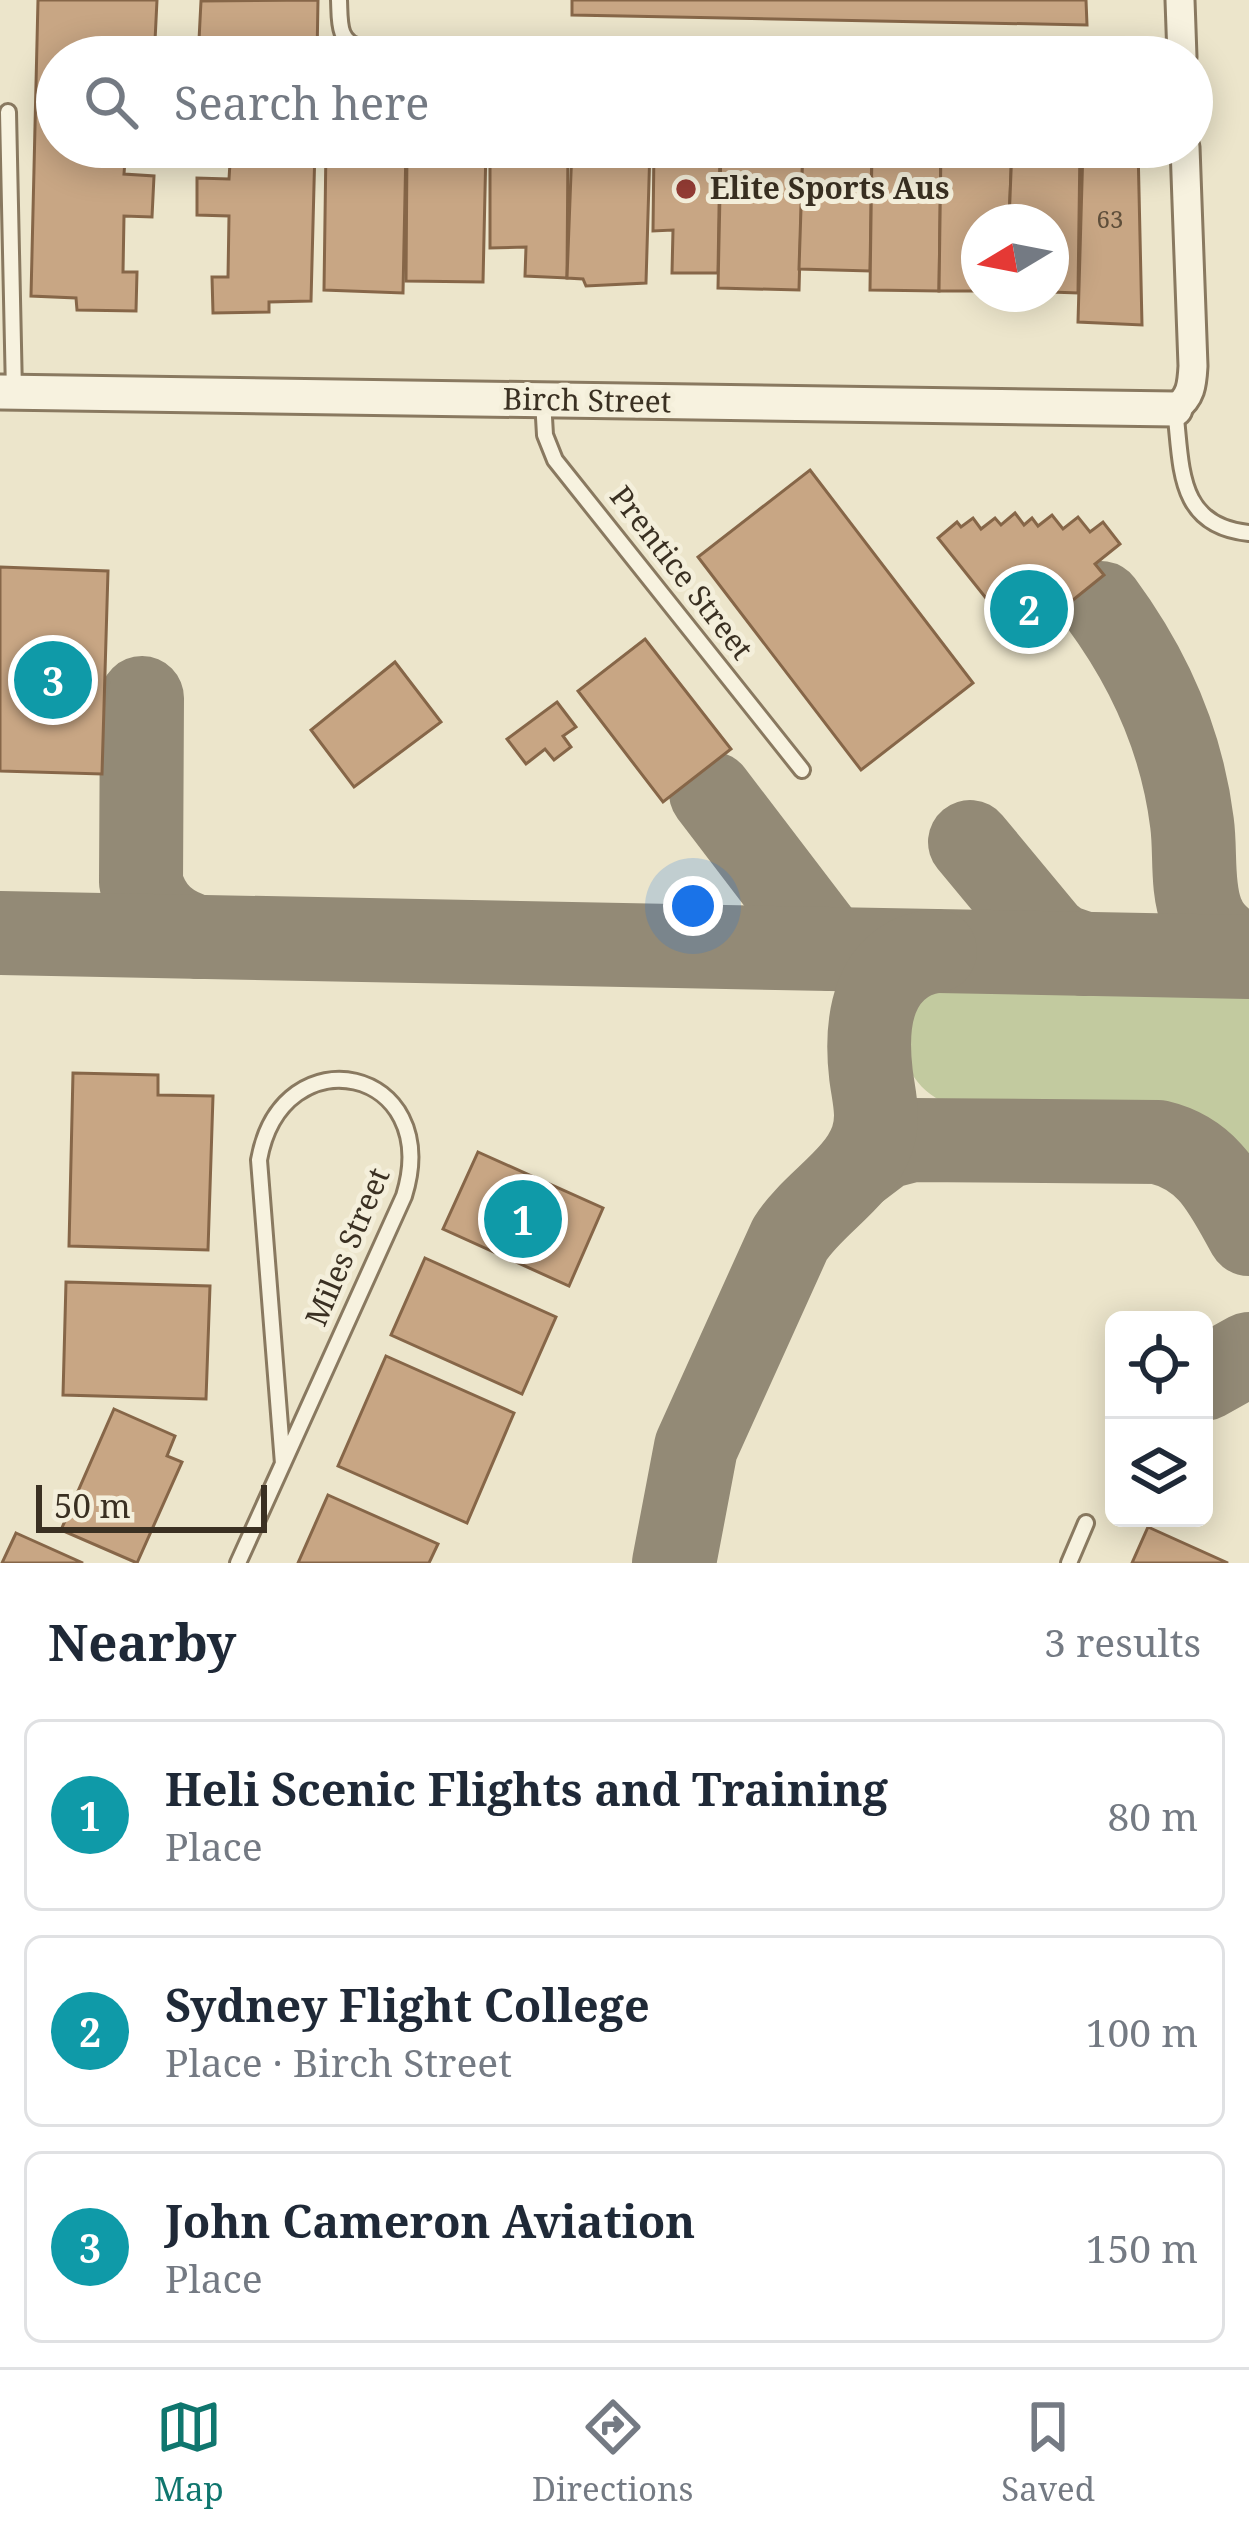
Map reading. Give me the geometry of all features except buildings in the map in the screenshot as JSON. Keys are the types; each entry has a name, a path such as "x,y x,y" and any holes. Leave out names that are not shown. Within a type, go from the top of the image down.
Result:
{"street":[{"path":"1180,0 1181,36"},
{"path":"1175,409 1192,386 1193,366 1187,168"},
{"name":"Birch Street","path":"7,392 1175,409"}],"lane":[{"path":"340,0 343,36"},
{"path":"7,392 8,112"},
{"name":"Prentice Street","path":"543,400 545,436 555,460 802,770"},
{"path":"1175,409 1185,486 1192,503 1223,529 1249,533"},
{"name":"Miles Street","path":"238,1563 284,1464 411,1172 412,1144 401,1114 375,1089 359,1083 324,1082 289,1097 264,1135 259,1160 284,1464"},
{"path":"1069,1563 1086,1522"}],"green space":[{"path":"951,985 1249,990 1249,1182 1214,1133 1179,1114 961,1107 937,1099 908,1066 905,1026 913,1008 929,994"}],"taxiway":[{"path":"1101,603 1134,653 1171,735 1187,793 1202,914 1221,940 1249,955"},
{"path":"142,698 141,882 149,903 162,918 199,937"},
{"path":"711,793 830,949"},
{"path":"970,842 1048,936 1084,954"},
{"path":"0,933 1249,957"},
{"path":"674,1563 696,1447 790,1239 857,1167 872,1140 876,1115 870,1035 877,997 898,967 935,951"},
{"path":"856,1169 885,1147 912,1140 1158,1142 1190,1155 1214,1176 1249,1234"},
{"path":"1213,1374 1249,1354"}],"place":[{"name":"Elite Sports Aus","path":"686,189"},
{"name":"Sydney Flight College","path":"1029,609"},
{"name":"John Cameron Aviation","path":"53,680"},
{"name":"Heli Scenic Flights and Training","path":"523,1219"}]}
